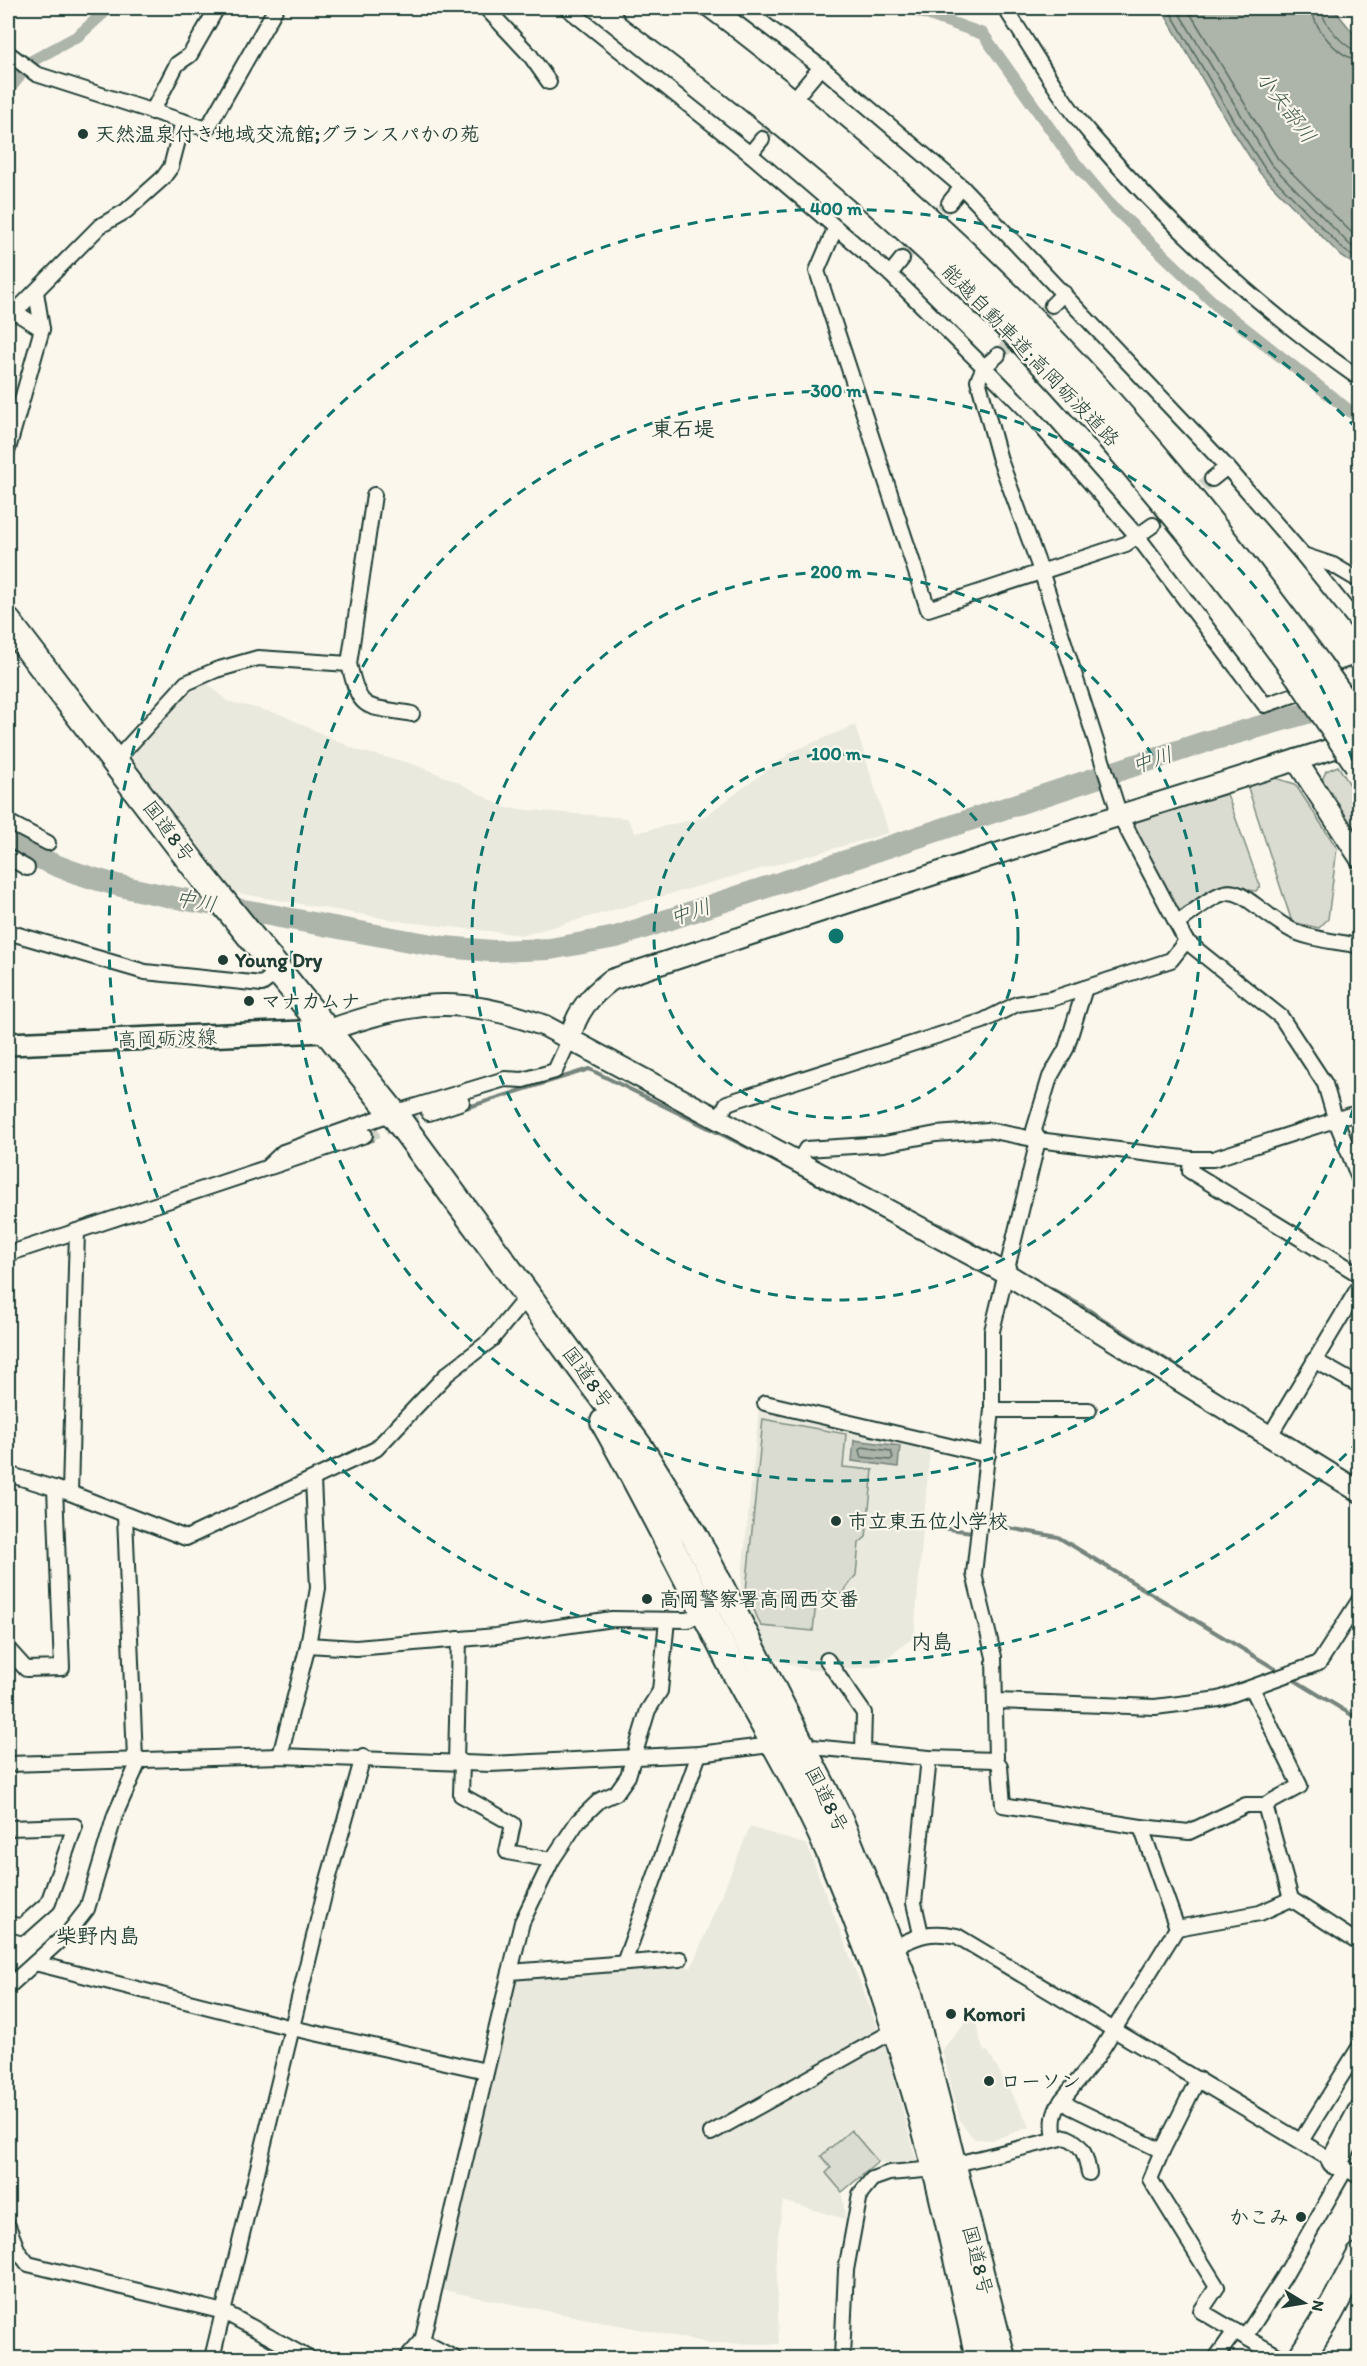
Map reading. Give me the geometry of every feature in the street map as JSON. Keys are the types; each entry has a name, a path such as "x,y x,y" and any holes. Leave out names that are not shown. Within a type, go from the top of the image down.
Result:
{"highway":[{"name":"能越自動車道;高岡砺波道路","path":"635,8 774,115 860,188 1006,324 1071,392 1196,538 1316,668 1359,724"},
{"name":"能越自動車道;高岡砺波道路","path":"670,8 783,94 947,236 1022,310 1149,448 1246,557 1316,668 1359,759"},
{"name":"国道8号","path":"8,622 203,876 393,1113 640,1448 695,1537 840,1821 892,1948 913,2008 945,2167 979,2358"},
{"path":"1316,668 1359,694"},
{"name":"国道8号","path":"528,1295 650,1502 703,1611 773,1743 806,1799 835,1865 945,2167 1002,2358"},
{"path":"1340,2164 1359,2114"},
{"path":"1301,2358 1329,2314 1359,2256"},
{"path":"1319,2358 1359,2279"}],"main road":[{"name":"高岡砺波線","path":"8,1044 326,1031"}],"street":[{"path":"152,112 177,64 190,55 217,8"},
{"path":"486,8 530,55 549,81"},
{"path":"743,8 821,67 962,187 1227,467 1304,555 1359,626"},
{"path":"1005,8 1091,135 1173,222 1294,328 1359,379"},
{"path":"8,53 36,74 207,129 273,9"},
{"path":"572,9 750,154 890,274 1030,414 1138,537 1264,705 1359,672"},
{"path":"800,92 821,67"},
{"path":"42,329 11,310 36,292 100,226 126,211 163,178 171,167 183,121"},
{"path":"750,154 762,139"},
{"path":"949,203 962,187"},
{"path":"835,229 817,271 928,609 1041,570 1126,544 1153,525"},
{"path":"890,274 902,260"},
{"path":"8,449 42,329 36,292"},
{"path":"1052,304 1064,293"},
{"path":"998,355 984,368 978,380 1000,460 1041,570 1120,816 1186,940 1281,1017 1325,1084 1335,1118 1359,1181"},
{"path":"1212,479 1227,467"},
{"path":"374,495 349,663 358,699 367,705 412,714"},
{"path":"1304,555 1333,566 1359,581"},
{"path":"116,760 186,684 216,670 258,658 349,663"},
{"path":"429,1113 555,1071 578,1013 590,996 610,980 971,862 1296,760 1359,759"},
{"path":"1296,760 1359,858"},
{"path":"8,822 48,843"},
{"path":"8,856 27,868"},
{"path":"1177,924 1215,894 1227,891 1244,895 1290,930 1359,946"},
{"path":"8,932 144,972 262,984 279,971"},
{"path":"719,1118 727,1103 983,1021 1017,1004 1051,999 1171,960 1186,940"},
{"path":"1085,988 1066,1049 1050,1077 1034,1130 1038,1140 992,1331 992,1410 974,1574 994,1657 996,1760 1000,1766 1003,1805 1141,1827 1189,1832 1246,1805 1265,1805 1300,1786 1252,1688"},
{"path":"326,1031 381,1012 439,1003 514,1014 570,1038 1005,1273 1359,1492"},
{"path":"266,1168 283,1152 393,1113 505,1079 523,1080"},
{"path":"799,1161 806,1149 884,1144 936,1134 988,1130 1038,1140 1191,1159 1213,1159 1359,1112"},
{"path":"8,1254 365,1135"},
{"path":"1191,1159 1190,1171 1359,1275"},
{"path":"70,1493 77,1231"},
{"path":"1269,1437 1359,1285"},
{"path":"8,1474 70,1493 186,1538 376,1449 447,1374 491,1340 528,1295"},
{"path":"1314,1360 1359,1386"},
{"path":"765,1403 988,1455"},
{"path":"992,1410 1089,1410"},
{"path":"280,1755 308,1645 318,1588 314,1480"},
{"path":"8,1648 26,1669 62,1668 55,1488"},
{"path":"8,1987 69,1932 87,1909 115,1815 137,1759 125,1516"},
{"path":"996,1701 1155,1707 1219,1699 1319,1664 1359,1599"},
{"path":"308,1645 356,1648 496,1636 612,1619 688,1620 703,1611"},
{"path":"408,2358 422,2341 522,1922 552,1860 578,1821 600,1800 616,1793 627,1776 648,1710 660,1691 667,1620"},
{"path":"459,1639 461,1795 513,1824 507,1852 552,1860"},
{"path":"827,1660 864,1713 863,1750"},
{"path":"8,1764 280,1755 490,1764 699,1754 773,1743 928,1758 996,1760"},
{"path":"624,1964 699,1754"},
{"path":"212,2358 326,1887 363,1757"},
{"path":"921,1934 914,1903 928,1758"},
{"path":"1265,1805 1291,1899 1359,1944"},
{"path":"8,1828 75,1826 48,1903 21,1927 8,1923"},
{"path":"1141,1827 1177,1928"},
{"path":"1055,2138 1052,2125 1055,2111 1097,2057 1177,1928 1260,1913 1291,1899"},
{"path":"892,1948 921,1934 937,1932 957,1936 1114,2028 1359,2177"},
{"path":"510,1972 680,1959"},
{"path":"36,1963 292,2028 486,2071"},
{"path":"711,2133 895,2030"},
{"path":"1300,2140 1359,2046"},
{"path":"1198,2079 1150,2179 1217,2287 1201,2311 1282,2358"},
{"path":"1062,2100 1071,2107 1162,2151"},
{"path":"842,2358 846,2270 860,2194 872,2179 889,2173 945,2167 1066,2137 1078,2142 1086,2156 1089,2173"},
{"path":"1216,2358 1240,2334 1284,2277 1340,2164"},
{"path":"8,2226 13,2254 28,2264 224,2312 308,2358"},
{"path":"422,2341 454,2358"}],"shaded area":[{"path":"206,682 227,701 280,714 359,751 410,763 456,781 506,808 627,818 635,833 704,817 793,751 855,725 889,833 524,935 405,922 231,892 125,754 172,703"},
{"path":"1338,766 1359,799 1359,846 1320,785 1326,771"},
{"path":"1272,777 1295,784 1337,848 1328,919 1319,928 1292,922 1247,785"},
{"path":"1227,794 1260,886 1256,891 1233,884 1220,886 1182,912 1173,907 1133,821"},
{"name":"市立東五位小学校","path":"759,1409 930,1448 914,1637 876,1667 808,1670 772,1658 740,1594"},
{"path":"763,1419 846,1434 843,1467 873,1470 866,1537 859,1543 856,1575 842,1594 817,1592 813,1631 761,1626 746,1591"},
{"path":"750,1827 807,1845 887,2052 918,2167 878,2162 850,2130 826,2173 842,2192 845,2219 783,2201 776,2250 779,2344 709,2343 442,2290 515,1977 684,1965 691,1968"},
{"path":"970,2017 977,2026 982,2047 985,2052 988,2051 1030,2127 992,2140 974,2139 960,2121 942,2050"},
{"path":"851,2130 878,2162 842,2192 826,2173 831,2168 821,2156"}],"water":[{"name":"小矢部川","path":"1161,8 1333,8 1359,40 1359,268 1340,255 1260,173"},
{"path":"854,1440 900,1446 898,1467 852,1461"}],"waterway":[{"path":"8,91 30,62 78,36 109,8"},
{"path":"910,8 983,34 1068,154 1108,202 1219,308 1360,419"},
{"name":"中川","path":"8,842 63,868 152,893 445,947 492,951 550,949 616,937 1205,742 1360,698"},
{"path":"462,1109 589,1069 796,1171"},
{"path":"364,1142 373,1140"},
{"path":"114,1226 155,1212"},
{"path":"927,1220 943,1226 1005,1262"},
{"path":"1011,1266 1084,1307 1240,1407"},
{"path":"986,1524 1058,1537 1282,1673"},
{"path":"933,1527 972,1532"},
{"path":"1291,1678 1360,1720"}],"tunnel":[{"path":"762,139 782,114"},
{"path":"902,259 949,203"},
{"path":"998,355 1052,305"},
{"path":"1153,525 1212,479"},
{"path":"365,1135 429,1113"}],"place":[{"name":"天然温泉付き地域交流館;グランスパかの苑","path":"83,134"},
{"name":"Young Dry","path":"223,960"},
{"name":"マナカムナ","path":"249,1001"},
{"name":"市立東五位小学校","path":"836,1521"},
{"name":"高岡警察署高岡西交番","path":"647,1599"},
{"name":"Komori","path":"951,2014"},
{"name":"ローソン","path":"989,2081"},
{"name":"かこみ","path":"1301,2217"}],"district":[{"name":"東石堤","path":"683,429"},
{"name":"内島","path":"932,1642"},
{"name":"柴野内島","path":"98,1936"}]}
